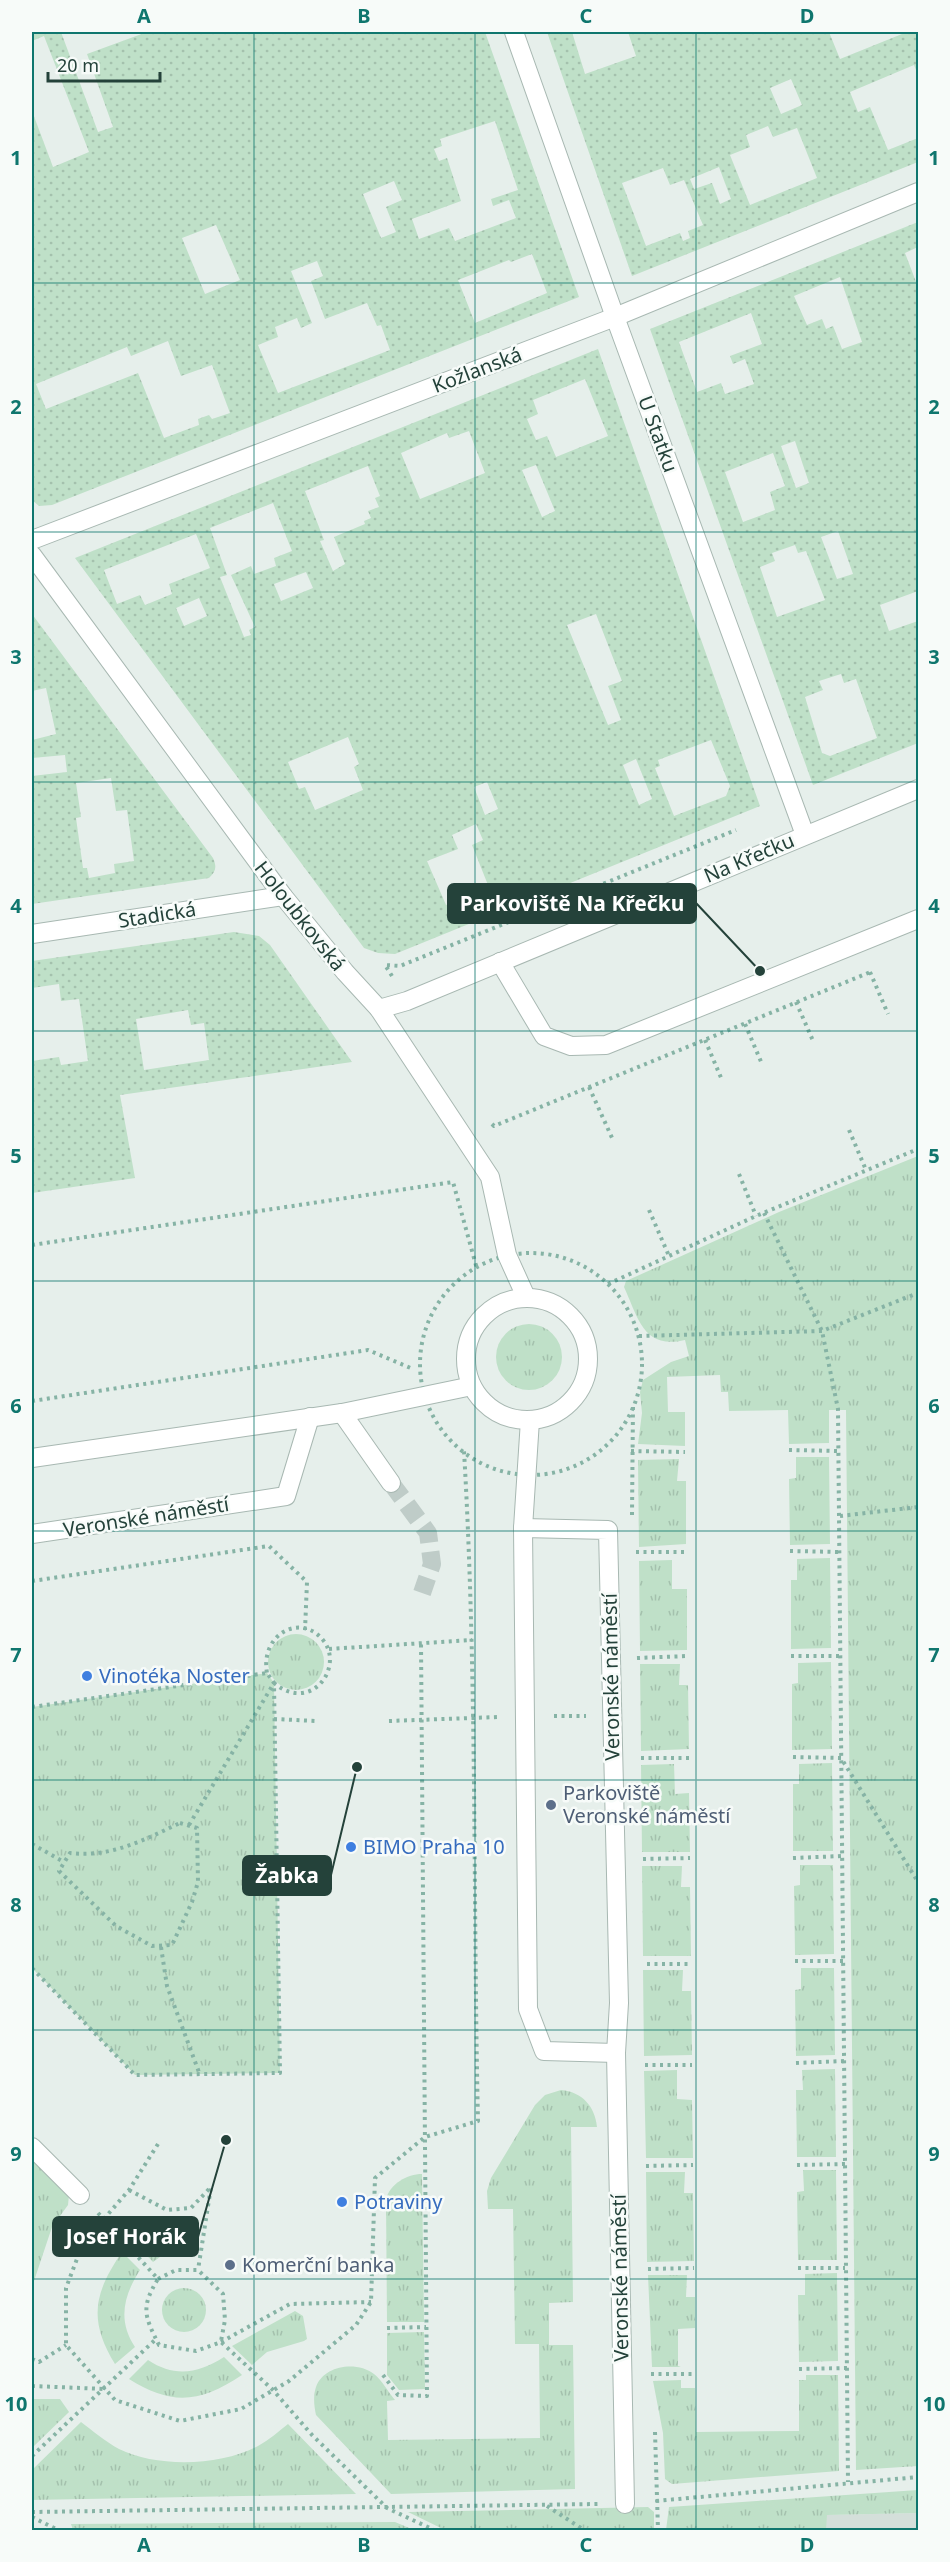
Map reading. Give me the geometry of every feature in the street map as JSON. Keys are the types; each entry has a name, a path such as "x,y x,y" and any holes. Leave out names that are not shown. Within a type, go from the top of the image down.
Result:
{"street":[{"name":"U Statku","path":"514,32 615,317 805,835"},
{"name":"Kožlanská","path":"32,540 615,317 918,192"},
{"name":"Holoubkovská","path":"32,555 283,896 345,972 379,1009 490,1177 507,1256 526,1297"},
{"name":"Na Křečku","path":"379,1009 407,1001 918,789"},
{"name":"Stadická","path":"32,933 283,896"},
{"path":"500,962 544,1036 571,1046 606,1045 918,919"},
{"path":"526,1297 546,1300 556,1305 579,1326 587,1346 588,1367 582,1388 569,1404 550,1416 530,1420 512,1419 496,1412 482,1401 472,1386 466,1367 466,1346 474,1327 487,1311 505,1301 526,1297"},
{"path":"32,1458 342,1413 472,1386"},
{"path":"342,1413 391,1483"},
{"name":"Veronské náměstí","path":"32,1534 286,1496 310,1418"},
{"path":"530,1420 523,1528 528,2009 544,2052 616,2053"},
{"name":"Veronské náměstí","path":"523,1528 608,1530 619,2003 616,2053 625,2504"},
{"path":"32,2147 80,2195"}],"path":[{"path":"407,1001 385,965 400,966 739,829"},
{"path":"492,1123 494,1126 880,968"},
{"path":"870,972 888,1014"},
{"path":"796,1002 814,1043"},
{"path":"745,1023 762,1064"},
{"path":"705,1040 722,1080"},
{"path":"589,1087 613,1140"},
{"path":"849,1130 866,1170"},
{"path":"608,1284 756,1216 918,1149"},
{"path":"739,1174 756,1216"},
{"path":"32,1245 453,1182 477,1269"},
{"path":"649,1210 669,1256"},
{"path":"764,1213 822,1331 838,1409 848,2482"},
{"path":"507,1256 556,1256 584,1266 608,1284 627,1306 639,1336 641,1388 622,1430 600,1452 571,1469 528,1476 483,1466 446,1438 426,1397 419,1371 425,1327 443,1295 466,1274 477,1269 507,1256"},
{"path":"639,1336 822,1331 918,1293"},
{"path":"32,1401 368,1350 419,1371"},
{"path":"789,1450 838,1451"},
{"path":"158,2144 129,2190 83,2243 66,2288 66,2345 115,2400 180,2421 241,2409 289,2381 356,2325 371,2302 375,2178 425,2137 478,2121 473,1893 474,1717 464,1451"},
{"path":"631,1451 685,1452"},
{"path":"840,1516 918,1507"},
{"path":"32,1581 269,1546 307,1582 305,1630"},
{"path":"790,1551 840,1552"},
{"path":"632,1552 687,1552"},
{"path":"286,1630 305,1630 322,1639 329,1649 331,1663 327,1675 308,1693 294,1695 285,1693 267,1673 265,1654 274,1639 286,1630"},
{"path":"329,1649 472,1640"},
{"path":"383,2375 398,2395 427,2396 421,1643"},
{"path":"633,1658 687,1656"},
{"path":"791,1656 841,1656"},
{"path":"32,1707 267,1673"},
{"path":"32,1968 135,2075 279,2073 274,1683"},
{"path":"189,1825 274,1683"},
{"path":"389,1721 474,1717"},
{"path":"274,1719 317,1721"},
{"path":"793,1757 841,1758"},
{"path":"635,1758 689,1758"},
{"path":"841,1758 918,1882"},
{"path":"180,1823 197,1828 198,1882 192,1902 172,1945 152,1946 116,1926 59,1871 64,1862 70,1853 89,1855 110,1852 180,1823"},
{"path":"32,1844 64,1862"},
{"path":"793,1858 842,1856"},
{"path":"636,1859 690,1858"},
{"path":"161,1947 167,1986 200,2075"},
{"path":"795,1961 843,1961"},
{"path":"637,1964 691,1964"},
{"path":"796,2063 844,2061"},
{"path":"639,2065 692,2065"},
{"path":"797,2165 845,2164"},
{"path":"639,2166 693,2165"},
{"path":"129,2190 167,2210 190,2208 211,2187 198,2270"},
{"path":"80,2195 158,2279"},
{"path":"641,2269 694,2268"},
{"path":"798,2268 846,2268"},
{"path":"221,2342 225,2320 223,2294 198,2270 176,2270 158,2279 150,2293 145,2319 159,2345 196,2351 221,2342 290,2304 371,2302"},
{"path":"387,2328 426,2327"},
{"path":"32,2456 156,2339"},
{"path":"221,2342 273,2390 312,2435 387,2508 434,2530"},
{"path":"32,2358 39,2362 66,2345"},
{"path":"799,2369 847,2368"},
{"path":"641,2374 696,2373"},
{"path":"32,2386 105,2388"},
{"path":"32,2512 625,2504 918,2477"},
{"path":"657,2500 658,2530"},
{"path":"547,2506 584,2530"},
{"path":"32,2517 58,2530"}],"shaded area":[{"path":"918,2513 918,2530 826,2530 826,2515"}],"green space":[{"path":"32,32 61,32 98,132 113,127 87,54 147,32 485,32 579,297 52,505 39,506 32,500 32,111 53,167 89,152 44,36 32,41","holes":["495,121 518,190 491,199 493,206 509,200 516,218 455,241 449,228 419,239 412,219 461,201 447,158 439,161 434,149 442,146 440,139","394,181 402,200 386,207 396,232 381,238 363,194","216,225 240,280 205,294 182,238","532,254 547,293 475,323 458,280 509,260 511,262","317,261 323,276 311,281 325,319 367,303 377,326 381,325 390,350 278,393 258,345 278,337 275,327 297,318 301,328 312,323 291,271","168,341 181,376 212,365 230,413 212,419 209,415 198,419 199,425 164,438 138,373 46,409 36,384 127,347 131,356"]},
{"path":"547,32 572,32 585,74 636,56 628,32 829,32 840,59 902,34 902,32 918,32 918,75 914,65 850,92 858,112 870,107 888,150 918,138 918,162 632,276","holes":["791,79 802,105 781,114 770,88","768,126 773,137 797,128 817,178 750,205 730,155 750,147 746,135","719,167 731,199 720,204 712,183 694,189 690,179","663,168 670,185 684,180 703,225 688,231 690,238 683,241 680,233 646,246 622,183"]},
{"path":"918,222 918,247 905,253 918,287 918,591 880,605 889,631 918,621 918,743 813,785 650,329","holes":["840,277 862,342 842,349 833,326 826,329 822,319 807,325 794,296","751,313 762,344 730,356 733,364 745,359 754,384 725,394 721,383 697,392 679,342","795,441 809,483 796,488 781,446","773,453 785,486 770,492 775,510 743,522 725,472","838,531 853,574 837,579 821,537","795,545 798,553 806,551 825,600 777,617 760,567 775,561 772,553","841,674 844,683 856,679 877,738 830,756 822,753 805,697 823,690 819,681"]},
{"path":"598,349 760,806 395,954 378,953 364,948 75,558","holes":["585,379 608,436 556,457 547,436 536,440 527,419 538,414 533,400","469,431 485,473 420,499 401,453 447,433 449,438","536,465 555,511 542,517 522,470","368,466 380,496 375,498 379,507 368,511 371,518 364,521 365,524 334,537 345,564 333,571 320,541 324,540 305,491","273,503 292,551 274,558 276,566 254,574 251,566 231,575 255,627 249,630 251,635 244,637 220,577 227,575 210,528","196,534 210,568 169,584 172,594 145,605 140,595 117,604 104,570","306,572 313,588 281,601 274,584","199,598 207,616 184,626 176,608","596,614 622,681 608,686 621,720 608,725 567,625","348,737 359,764 354,767 363,790 315,810 305,787 299,789 288,762","711,740 730,786 726,796 674,816 655,768 660,766 658,760","636,759 652,799 639,805 623,765","487,782 498,809 485,815 474,787","476,824 483,840 472,845 488,885 446,905 427,861 458,849 452,835"]},
{"path":"32,614 213,858 215,869 209,878 32,904 32,776 67,772 65,755 32,758 32,740 56,734 46,688 32,691","holes":["111,778 116,811 127,810 134,861 114,864 115,873 89,878 87,868 83,868 76,818 81,817 76,783"]},
{"path":"234,932 259,936 270,945 352,1062 120,1095 135,1178 32,1193 32,1061 59,1057 61,1065 88,1061 79,999 61,1001 59,984 32,988 32,961","holes":["188,1010 191,1025 204,1023 209,1060 144,1070 136,1019"]},
{"path":"918,1156 918,2466 856,2470 846,1410 829,1410 829,1443 789,1444 788,1410 729,1411 728,1392 721,1392 720,1375 667,1377 668,1412 685,1412 685,1446 638,1444 642,1413 640,1392 643,1380 671,1362 689,1356 685,1340 671,1342 651,1336 638,1320 624,1287 626,1281 779,1212"},
{"path":"523,1324 535,1324 547,1329 557,1339 562,1357 560,1370 547,1385 535,1390 523,1390 511,1385 501,1375 496,1363 496,1351 501,1339 511,1329"},
{"path":"796,1457 829,1457 830,1544 790,1545 789,1479 796,1478"},
{"path":"679,1459 677,1481 686,1481 686,1544 639,1547 638,1460"},
{"path":"830,1558 831,1648 791,1649 791,1580 797,1580 797,1559"},
{"path":"672,1560 672,1589 687,1589 687,1650 640,1651 639,1561"},
{"path":"296,1634 307,1636 316,1642 322,1651 324,1662 322,1673 316,1682 307,1688 296,1690 285,1688 276,1682 270,1673 268,1662 270,1651 276,1642 285,1636"},
{"path":"831,1662 832,1749 792,1750 792,1684 798,1683 798,1663"},
{"path":"640,1664 680,1664 679,1685 688,1685 689,1749 641,1751"},
{"path":"267,1673 274,1683 280,2073 135,2075 32,1968 32,1707"},
{"path":"832,1763 833,1851 793,1851 793,1784 799,1784 799,1764"},
{"path":"674,1764 675,1794 689,1793 690,1852 642,1852 641,1765"},
{"path":"800,1865 833,1865 834,1954 795,1955 794,1886 800,1885"},
{"path":"642,1866 682,1866 681,1887 690,1887 691,1956 643,1956"},
{"path":"801,1968 834,1968 835,2055 796,2056 795,1990 801,1989"},
{"path":"643,1970 683,1970 682,1991 691,1991 692,2055 644,2056"},
{"path":"835,2069 836,2157 797,2157 796,2090 803,2090 802,2070"},
{"path":"677,2070 677,2099 692,2100 693,2158 646,2158 644,2071"},
{"path":"561,2090 575,2094 586,2101 596,2119 597,2127 571,2127 573,2302 549,2303 549,2345 573,2345 575,2489 391,2494 316,2415 314,2394 316,2387 326,2374 333,2370 342,2367 359,2367 374,2374 382,2383 395,2400 387,2401 388,2440 540,2438 539,2344 515,2344 513,2209 488,2209 487,2191 491,2178 535,2105 545,2095"},
{"path":"32,2155 69,2195 68,2205 52,2227 32,2287"},
{"path":"803,2170 836,2170 837,2260 798,2260 797,2192 804,2191"},
{"path":"646,2172 685,2172 684,2193 693,2193 694,2261 647,2262"},
{"path":"422,2174 424,2322 387,2322 386,2199 395,2184 411,2176"},
{"path":"183,2226 196,2228 189,2253 160,2257 153,2262 135,2243 149,2233"},
{"path":"122,2252 140,2270 130,2289 124,2317 129,2337 135,2347 115,2364 101,2334 98,2307 105,2281"},
{"path":"837,2273 838,2361 799,2362 798,2295 805,2295 805,2274"},
{"path":"648,2275 687,2275 686,2297 695,2297 695,2328 678,2329 678,2366 681,2367 652,2367"},
{"path":"184,2288 199,2295 206,2310 199,2325 184,2332 169,2325 162,2310 169,2295"},
{"path":"295,2311 303,2316 307,2339 304,2341 267,2352 252,2365 232,2346"},
{"path":"424,2332 425,2389 399,2390 387,2375 387,2333"},
{"path":"224,2357 242,2375 199,2396 186,2398 159,2394 129,2379 148,2360 168,2369 187,2371 205,2367"},
{"path":"806,2375 838,2375 839,2471 672,2484 665,2479 663,2433 653,2381 681,2380 681,2388 695,2388 696,2432 799,2431 799,2380 806,2380"},
{"path":"32,2399 60,2399 69,2412 32,2448"},
{"path":"81,2422 119,2449 134,2455 170,2462 208,2461 243,2453 262,2444 288,2424 356,2494 32,2500 32,2470"},
{"path":"918,2490 918,2513 827,2515 826,2530 666,2530 669,2507"},
{"path":"648,2507 654,2512 654,2530 445,2530 408,2512"},
{"path":"395,2522 414,2530 73,2530 71,2524"}],"tunnel":[{"path":"391,1483 428,1533 432,1564 422,1593"}],"place":[{"name":"Parkoviště Na Křečku","path":"760,971"},
{"name":"Vinotéka Noster","path":"87,1676"},
{"name":"Žabka","path":"357,1767"},
{"name":"Parkoviště Veronské náměstí","path":"551,1805"},
{"name":"BIMO Praha 10","path":"351,1847"},
{"name":"Josef Horák","path":"226,2140"},
{"name":"Potraviny","path":"342,2202"},
{"name":"Komerční banka","path":"230,2265"}]}
